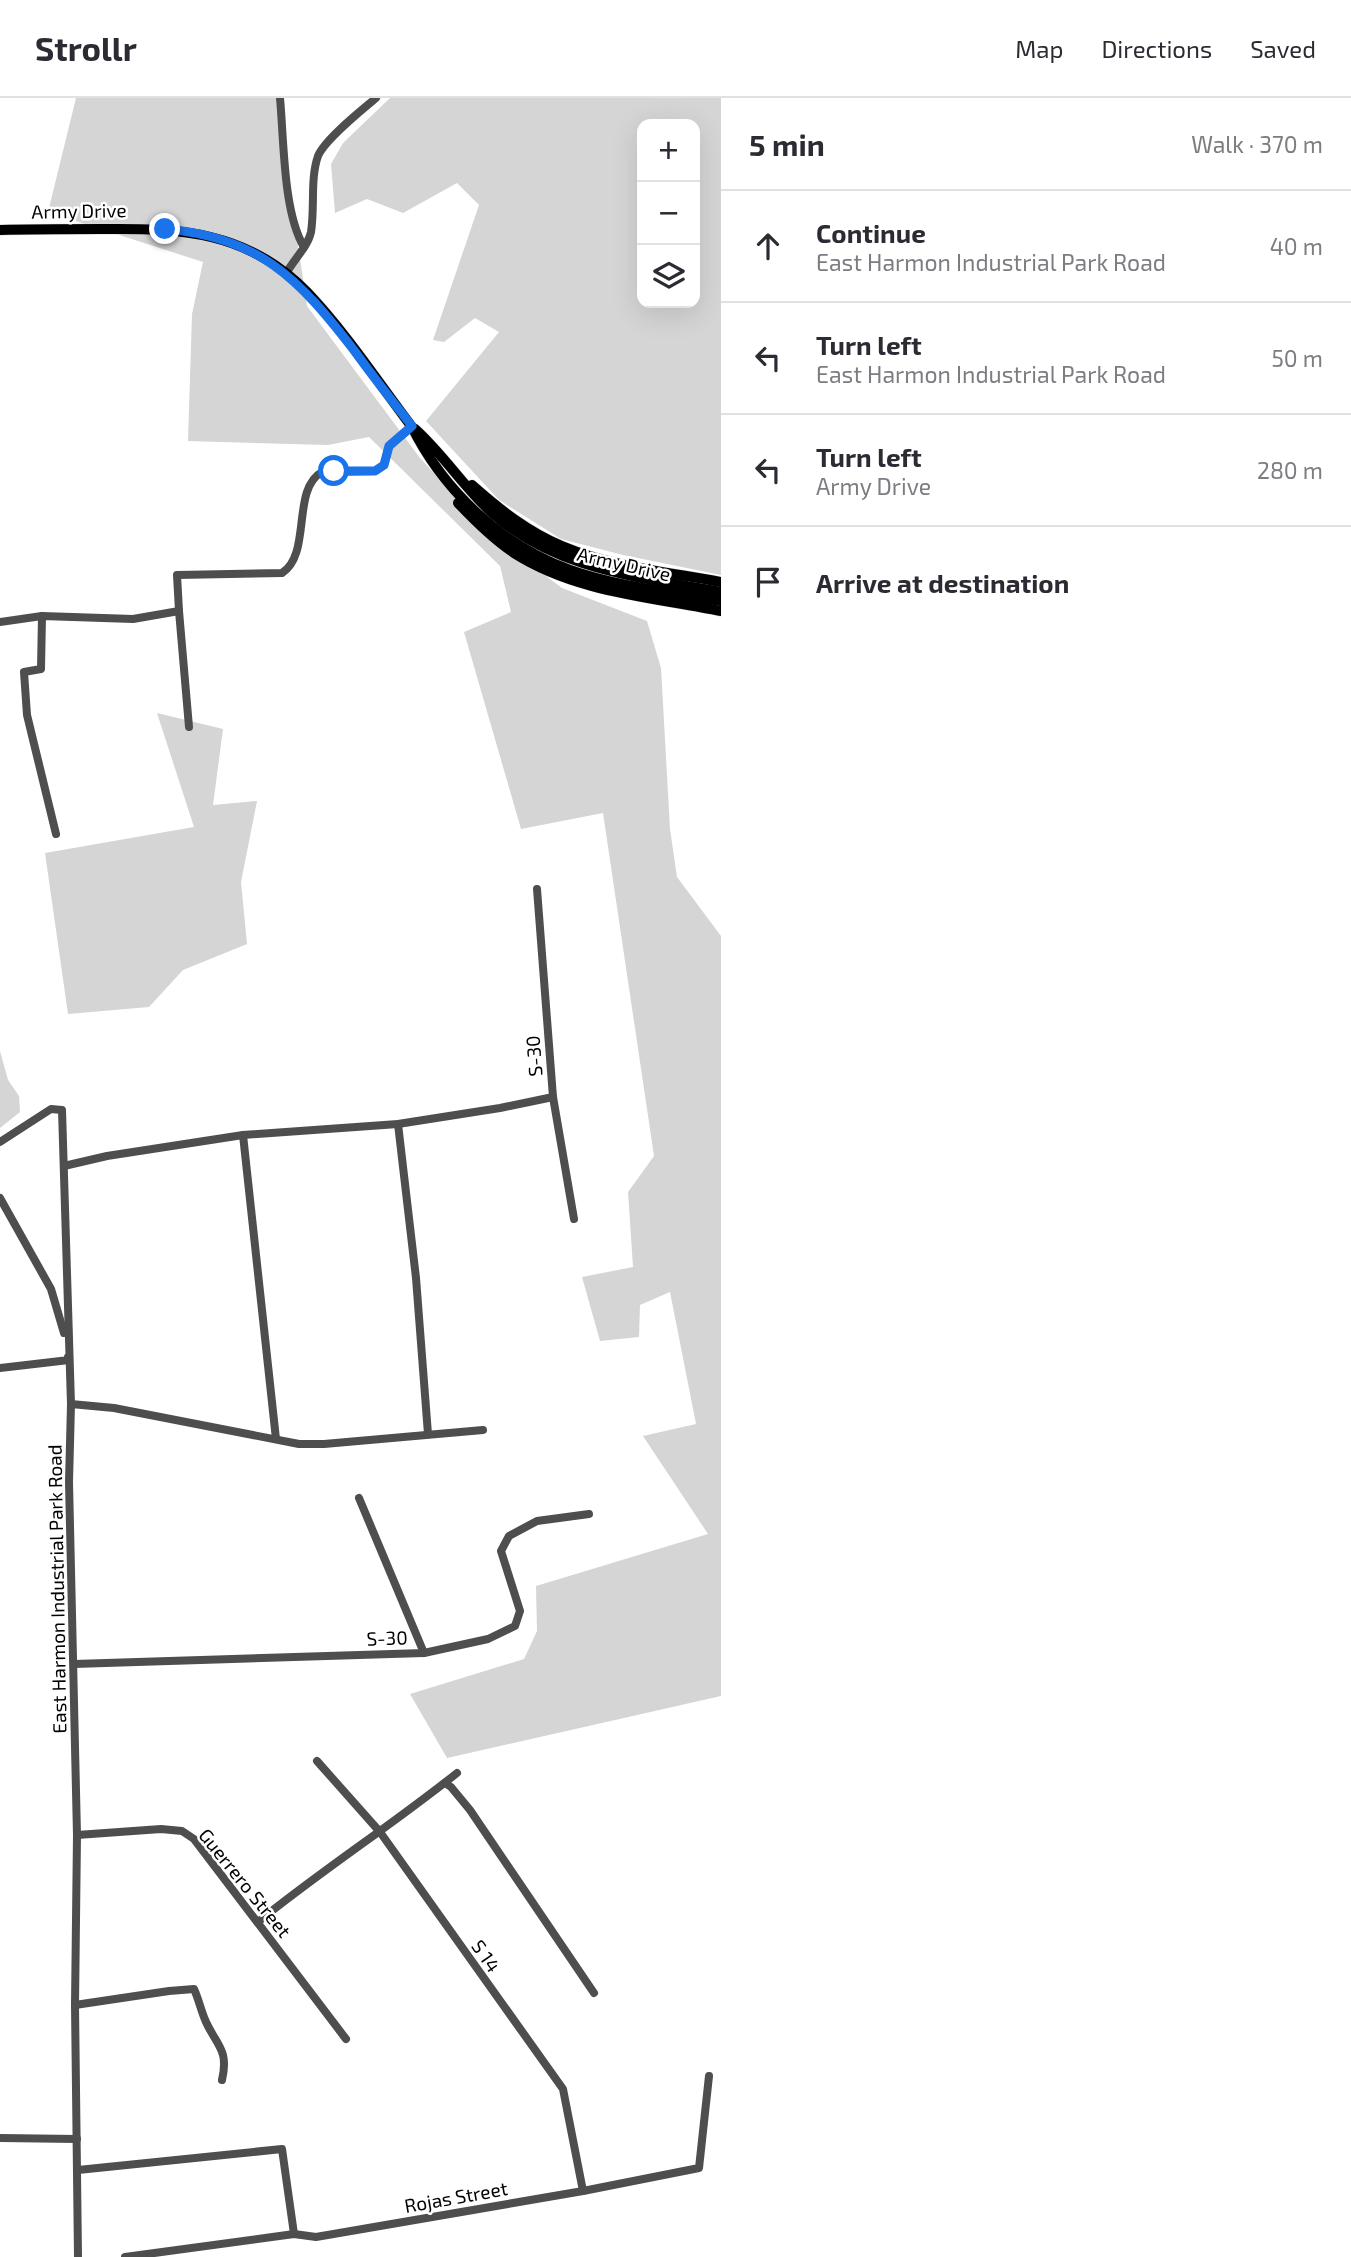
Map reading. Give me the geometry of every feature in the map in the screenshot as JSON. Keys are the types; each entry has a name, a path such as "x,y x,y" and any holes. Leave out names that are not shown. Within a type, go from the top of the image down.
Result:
{"main road":[{"name":"Army Drive","path":"0,230 142,228 197,233 245,249 286,274 318,305 412,426 442,455 467,487 494,514 523,536 572,561 614,572 721,592"},
{"name":"Army Drive","path":"412,426 433,464 460,496 489,523 519,545 553,563 602,579 721,601"},
{"path":"442,455 501,509 529,529 560,545 595,558 721,582"},
{"path":"433,464 455,500 469,515 499,542 549,572 588,585 721,611"}],"street":[{"path":"280,98 290,202 296,234 304,247"},
{"path":"286,274 310,233 319,154 376,98"},
{"path":"189,727 177,575 282,573 287,570 297,548 310,482 316,475 322,472 375,471 384,465 389,446 412,426"},
{"path":"0,622 43,617 133,619 179,611"},
{"path":"43,617 41,669 24,672 27,715 56,834"},
{"name":"S-30","path":"537,889 553,1097 574,1219"},
{"path":"64,1166 107,1156 243,1135 398,1124 553,1097"},
{"name":"East Harmon Industrial Park Road","path":"0,1142 51,1109 62,1110 71,1404 69,1482 77,1835 75,2006 78,2257"},
{"path":"398,1124 416,1278 428,1434"},
{"path":"243,1135 276,1439"},
{"path":"0,1198 51,1289 69,1360 0,1368"},
{"path":"71,1404 114,1408 299,1444 482,1430"},
{"path":"359,1498 424,1653"},
{"name":"S-30","path":"74,1664 424,1653 488,1639 515,1626 520,1611 500,1551 509,1536 537,1521 589,1514"},
{"name":"S 14","path":"317,1760 380,1832 563,2089 583,2191"},
{"path":"258,1922 457,1773"},
{"path":"445,1783 458,1794 484,1830 594,1993"},
{"name":"Guerrero Street","path":"77,1835 161,1829 182,1831 194,1839 346,2039"},
{"path":"75,2006 194,1989 206,2022 220,2044 225,2066 222,2080"},
{"name":"Rojas Street","path":"125,2257 294,2234 316,2237 699,2168 709,2076"},
{"path":"0,2138 77,2139"},
{"path":"78,2170 282,2149 294,2234"}],"shaded area":[{"path":"76,98 280,98 287,171 307,306 420,458 491,535 562,588 647,621 661,668 670,829 677,877 721,936 721,1696 447,1758 410,1694 524,1659 537,1631 536,1586 708,1534 643,1436 696,1424 670,1292 640,1305 639,1337 600,1341 582,1277 633,1267 628,1192 654,1156 603,813 521,829 464,632 511,612 500,566 369,437 328,445 188,441 192,314 203,262 48,212"},
{"path":"390,98 721,98 721,575 561,539 499,500 426,421 499,332 475,318 444,342 433,340 479,205 457,183 403,213 367,199 335,213 331,164 343,143"},
{"path":"157,713 223,729 213,805 257,801 241,882 247,944 183,970 149,1007 68,1014 45,853 194,827"},
{"path":"0,1051 8,1080 19,1096 20,1112 0,1128"}],"route":[{"path":"165,229 197,233 229,242 286,274 318,305 412,426 389,446 384,465 375,471 334,471"}]}
